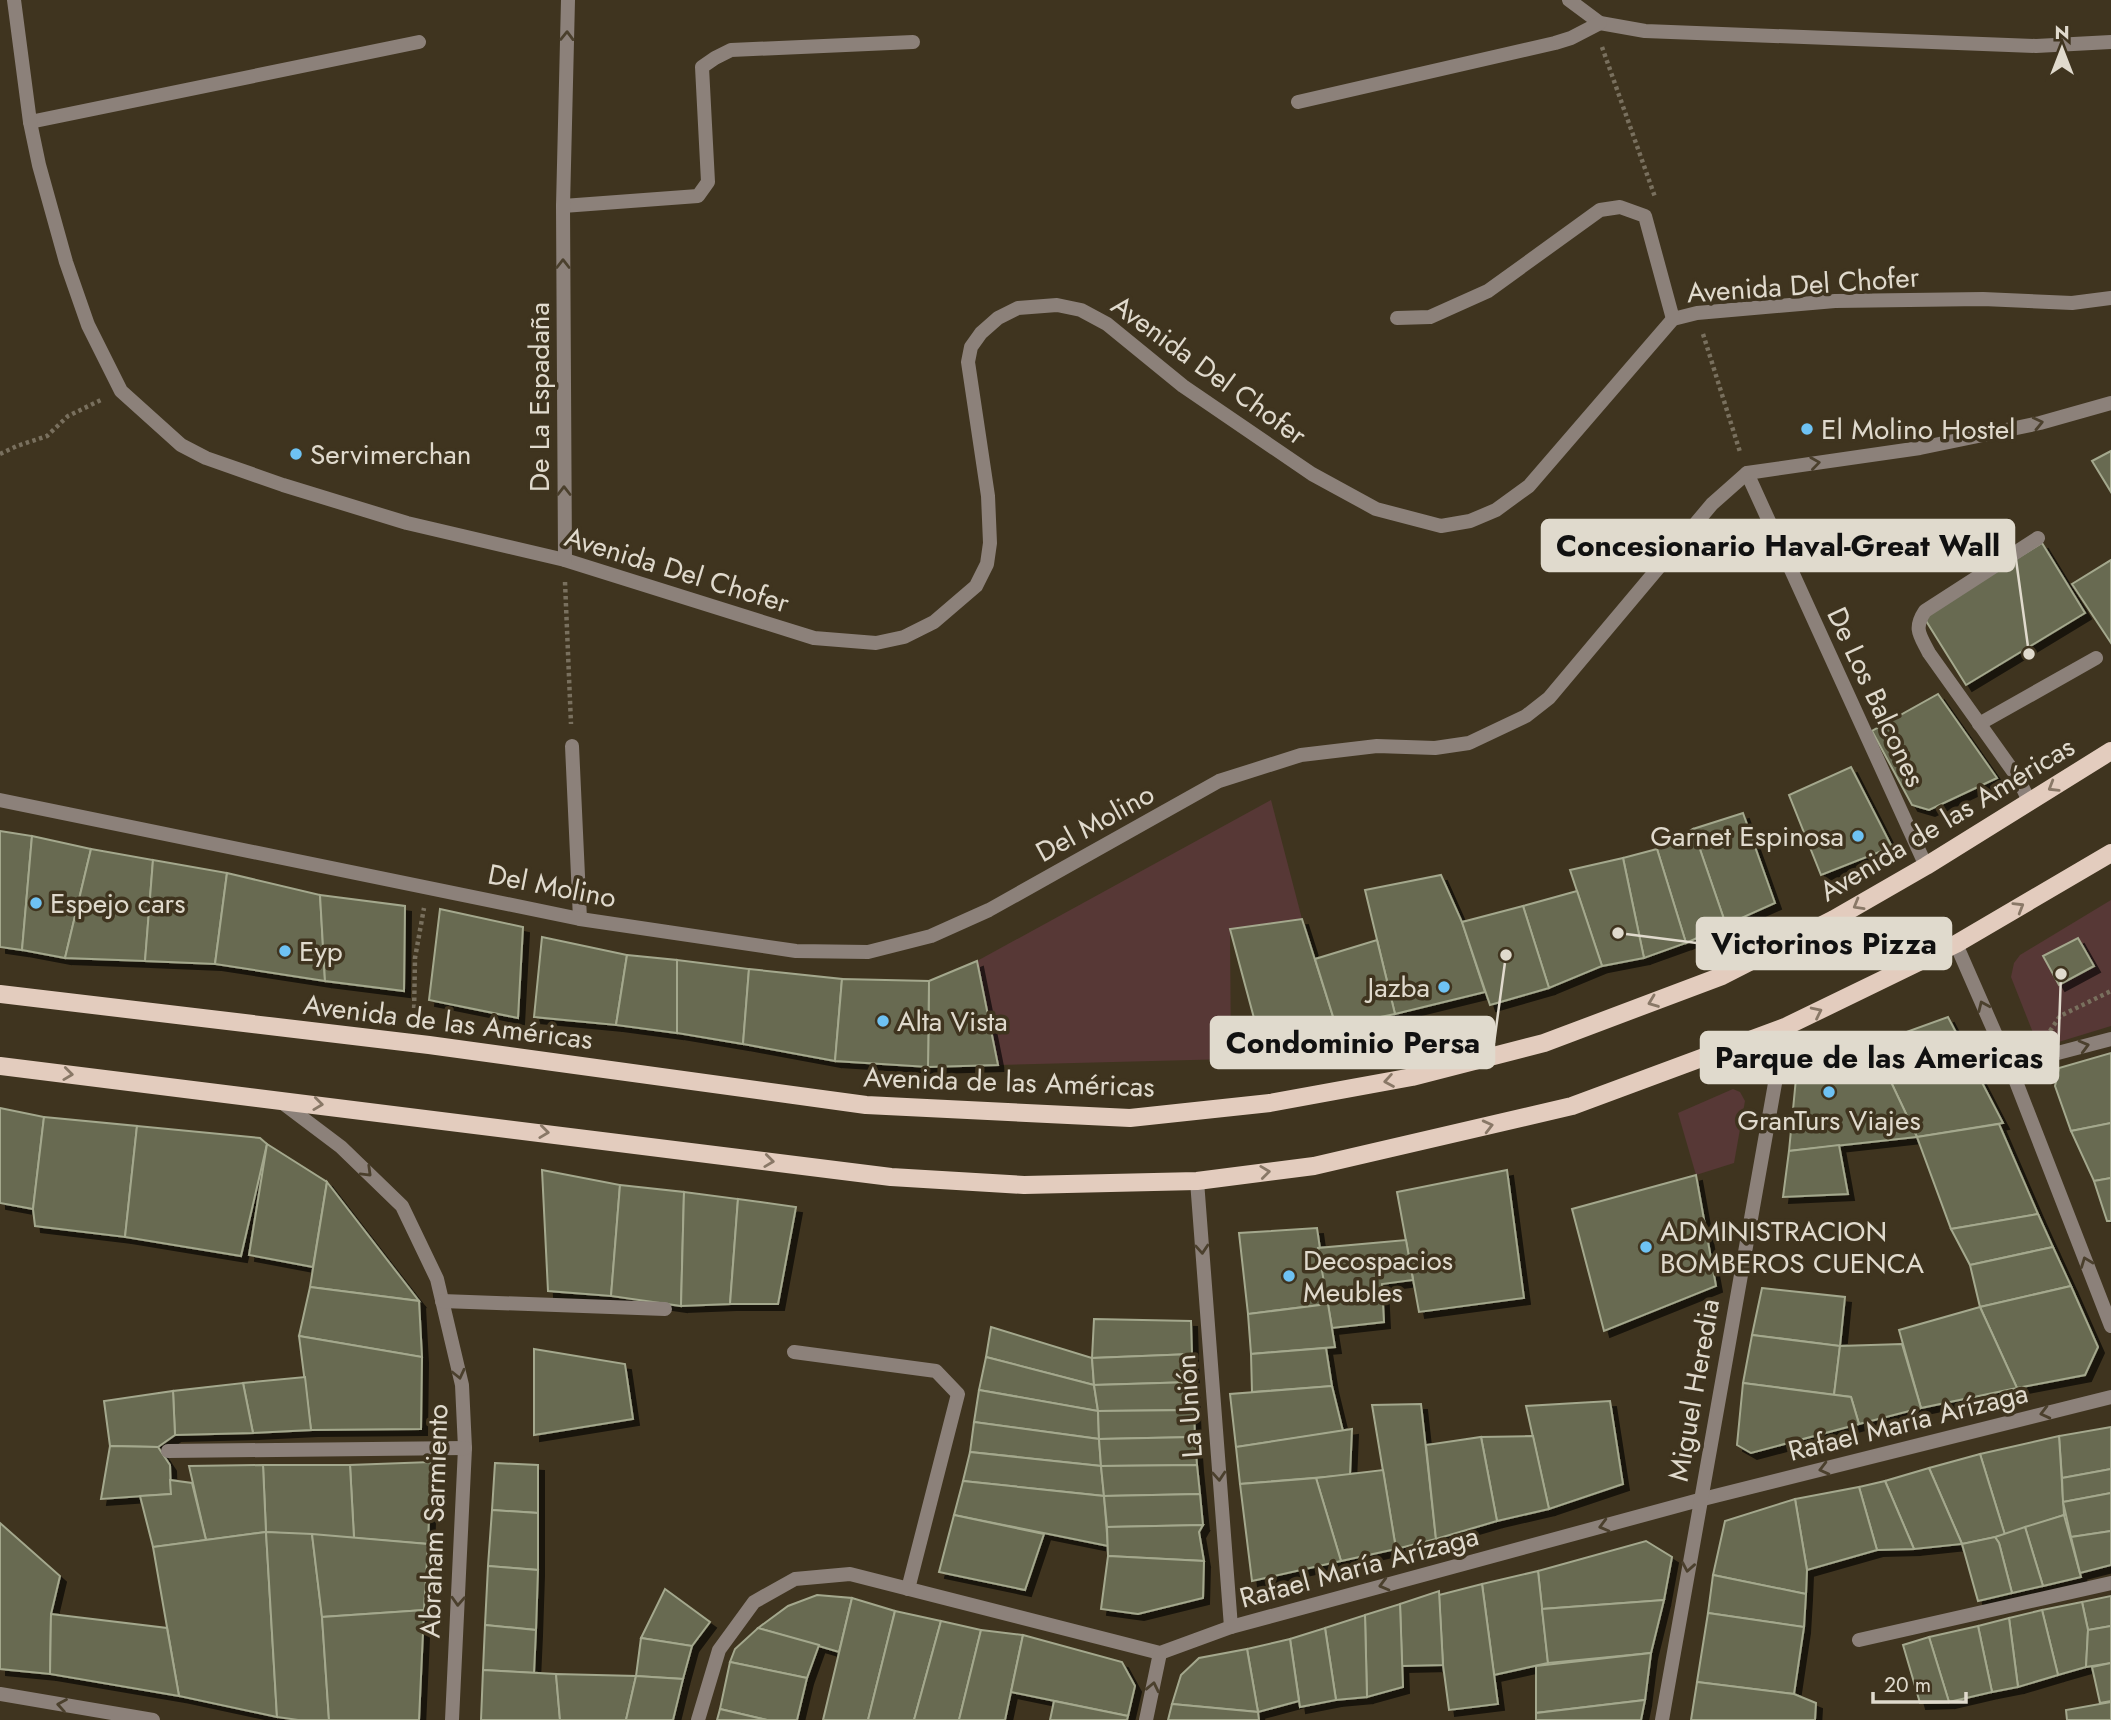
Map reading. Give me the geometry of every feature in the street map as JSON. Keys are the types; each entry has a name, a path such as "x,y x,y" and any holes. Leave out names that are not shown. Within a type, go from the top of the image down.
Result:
{"main road":[{"name":"Avenida de las Américas","path":"0,994 429,1045 866,1105 1130,1118 1270,1103 1399,1080 1544,1043 1723,976 1834,919 1926,866 2111,751"},
{"path":"0,1066 276,1098 891,1177 1024,1185 1197,1181 1314,1167 1573,1106 1785,1027 1956,944 2111,853"}],"street":[{"name":"Avenida Del Chofer","path":"14,0 30,122 66,262 88,326 121,391 181,445 206,458 283,485 407,523 565,560 814,638 876,643 904,637 934,622 976,586 987,564 990,543 988,496 968,362 971,347 981,332 998,318 1018,308 1057,305 1081,310 1107,324 1205,401 1312,474 1376,509 1441,526 1470,521 1496,510 1530,486 1673,319 1697,313 1835,302 1983,299 2072,303 2111,298"},
{"name":"De La Espadaña","path":"565,560 562,206 568,0"},
{"path":"1569,0 1600,23 1645,31 2036,46 2111,42"},
{"path":"1298,102 1555,43 1572,38 1600,23"},
{"path":"30,122 419,42"},
{"path":"562,206 698,196 708,182 702,67 715,58 731,51 913,42"},
{"path":"1397,318 1430,317 1488,291 1600,210 1620,207 1645,216 1673,319"},
{"path":"1747,473 1920,448 2040,423 2111,403"},
{"name":"De Los Balcones","path":"1747,473 1926,866"},
{"name":"Del Molino","path":"0,800 580,919 796,951 868,952 931,936 989,910 1219,781 1301,755 1377,746 1435,748 1469,743 1526,716 1549,698 1712,504 1747,473"},
{"path":"2029,801 2018,778 1929,653 1919,634 1919,621 1925,611 2038,538"},
{"path":"1979,724 2096,658"},
{"path":"572,746 580,919"},
{"path":"1956,944 2013,1074 2111,1326"},
{"name":"Miguel Heredia","path":"1662,1720 1785,1027"},
{"path":"2013,1074 2050,1055 2111,1039"},
{"name":"Abraham Sarmiento","path":"276,1098 341,1147 402,1206 437,1279 462,1385 465,1448 452,1720"},
{"name":"La Unión","path":"1197,1181 1231,1627"},
{"path":"442,1301 665,1308"},
{"path":"794,1352 936,1371 958,1394 908,1588"},
{"name":"Rafael María Arízaga","path":"1160,1653 1231,1627 1699,1500 2111,1397"},
{"path":"168,1451 465,1448"},
{"path":"698,1720 719,1650 754,1602 795,1579 850,1574 1160,1653 1146,1720"},
{"path":"1859,1640 2111,1583"},
{"path":"0,1694 153,1720"}],"path":[{"path":"0,454 47,436 68,416 121,391"},
{"path":"565,560 572,746"},
{"path":"414,1015 415,958 428,886"}],"shaded area":[{"path":"1271,800 1302,919 1230,929 1231,1059 998,1065 977,961"},
{"path":"2111,900 2111,1026 2039,1048 2011,977 2014,963 2020,955"},
{"path":"1733,1089 1740,1092 1745,1101 1734,1163 1696,1175 1678,1113"}],"building":[{"path":"2111,451 2111,492 2092,461"},
{"path":"2042,543 2085,613 1966,685 1923,616"},
{"path":"2111,560 2111,643 2072,584"},
{"path":"1938,694 1997,778 1929,810 1912,805 1872,731"},
{"path":"1851,767 1892,847 1821,875 1789,795"},
{"path":"1743,813 1775,903 1726,925 1693,829"},
{"path":"1693,829 1726,925 1686,943 1657,849"},
{"path":"0,831 32,836 22,950 0,947"},
{"path":"32,836 91,849 65,958 22,950"},
{"path":"91,849 153,860 145,961 65,958"},
{"path":"1657,849 1686,943 1644,958 1623,858"},
{"path":"1623,858 1644,958 1602,966 1570,870"},
{"path":"153,860 227,873 215,964 145,961"},
{"path":"227,873 320,895 325,981 215,964"},
{"path":"1441,875 1462,922 1485,992 1395,1014 1365,890"},
{"path":"1577,891 1602,966 1549,988 1523,906"},
{"path":"320,895 405,906 404,991 325,981"},
{"path":"1523,906 1549,988 1490,1005 1462,922"},
{"path":"440,909 523,927 518,1018 429,1000"},
{"path":"1302,919 1336,1026 1261,1044 1230,929"},
{"path":"542,937 627,955 616,1025 534,1017"},
{"path":"2078,938 2094,966 2059,985 2043,956"},
{"path":"1377,940 1395,1014 1336,1026 1315,959"},
{"path":"627,955 677,960 677,1033 616,1025"},
{"path":"677,960 749,969 743,1044 677,1033"},
{"path":"977,961 998,1065 928,1067 929,981"},
{"path":"749,969 842,979 835,1061 743,1044"},
{"name":"Alta Vista","path":"842,979 929,981 928,1067 835,1061"},
{"path":"1948,1017 2003,1123 1917,1137 1873,1044"},
{"path":"1873,1044 1917,1137 1789,1151 1797,1068"},
{"path":"2111,1053 2111,1123 2071,1131 2055,1086 2059,1068"},
{"path":"0,1108 44,1117 33,1209 0,1203"},
{"path":"44,1117 137,1126 125,1237 35,1226 33,1209"},
{"path":"2111,1123 2111,1178 2094,1181 2071,1131"},
{"path":"1999,1124 2038,1214 1951,1229 1917,1137"},
{"path":"137,1126 260,1138 267,1144 241,1256 125,1237"},
{"path":"267,1144 327,1182 313,1267 249,1255"},
{"path":"1839,1145 1848,1194 1783,1197 1789,1151"},
{"path":"542,1170 620,1185 611,1296 548,1291"},
{"path":"1507,1170 1524,1298 1419,1312 1397,1192"},
{"name":"ADMINISTRACION BOMBEROS CUENCA","path":"1696,1175 1716,1286 1604,1331 1572,1209"},
{"path":"2111,1178 2111,1221 2107,1221 2094,1181"},
{"path":"327,1182 419,1301 310,1287"},
{"path":"620,1185 684,1192 681,1306 611,1296"},
{"path":"684,1192 738,1199 730,1304 681,1306"},
{"path":"738,1199 796,1207 778,1304 730,1304"},
{"path":"2038,1214 2053,1247 1970,1265 1951,1229"},
{"path":"1317,1228 1328,1304 1248,1314 1239,1233"},
{"path":"1406,1240 1413,1280 1382,1284 1384,1322 1332,1328 1318,1248"},
{"path":"2053,1247 2071,1286 1980,1307 1970,1265"},
{"path":"2071,1286 2098,1347 2085,1375 2017,1388 1980,1307"},
{"path":"310,1287 419,1301 422,1357 299,1336"},
{"path":"1762,1288 1845,1297 1840,1346 1752,1335"},
{"path":"1328,1304 1335,1347 1251,1354 1248,1314"},
{"path":"1980,1307 2017,1388 1921,1408 1899,1330"},
{"path":"1094,1319 1191,1321 1192,1354 1092,1358"},
{"path":"991,1327 1092,1358 1094,1385 986,1357"},
{"path":"1752,1335 1840,1346 1834,1395 1743,1383"},
{"path":"299,1336 422,1357 421,1429 311,1430"},
{"path":"1902,1344 1921,1408 1859,1424 1851,1397 1834,1395 1840,1346"},
{"path":"1326,1348 1332,1386 1252,1392 1251,1354"},
{"path":"534,1349 625,1364 633,1419 534,1435"},
{"path":"1192,1354 1193,1382 1094,1385 1092,1358"},
{"path":"986,1357 1094,1385 1098,1411 979,1390"},
{"path":"305,1377 311,1430 253,1433 243,1383"},
{"path":"1193,1382 1194,1410 1098,1411 1094,1385"},
{"path":"243,1383 253,1433 175,1435 173,1391"},
{"path":"1743,1383 1851,1397 1859,1424 1751,1453 1737,1445"},
{"path":"1332,1386 1343,1431 1236,1447 1230,1394"},
{"path":"979,1390 1098,1411 1099,1439 974,1422"},
{"path":"173,1391 175,1435 158,1447 110,1446 104,1401"},
{"path":"1610,1401 1623,1484 1549,1509 1526,1406"},
{"path":"1421,1404 1436,1539 1396,1549 1372,1405"},
{"path":"1194,1410 1195,1437 1099,1439 1098,1411"},
{"path":"974,1422 1099,1439 1101,1466 970,1452"},
{"path":"2111,1427 2111,1469 2062,1478 2059,1436"},
{"path":"1352,1429 1350,1475 1240,1484 1236,1447"},
{"path":"1533,1436 1549,1509 1497,1521 1481,1437"},
{"path":"2059,1436 2064,1515 2005,1535 1980,1454"},
{"path":"1195,1437 1197,1465 1101,1466 1099,1439"},
{"path":"1481,1437 1497,1521 1436,1539 1426,1445"},
{"path":"110,1446 158,1447 170,1465 171,1494 101,1499"},
{"path":"970,1452 1101,1466 1104,1496 963,1481"},
{"path":"1980,1454 2005,1535 1962,1544 1929,1468"},
{"path":"431,1462 428,1544 354,1538 350,1465"},
{"path":"495,1463 538,1465 538,1513 492,1510"},
{"path":"263,1465 350,1465 354,1538 266,1532"},
{"path":"263,1465 266,1532 206,1540 189,1466"},
{"path":"1197,1465 1200,1494 1104,1496 1101,1466"},
{"path":"1929,1468 1962,1544 1914,1549 1885,1481"},
{"path":"2111,1469 2111,1493 2063,1502 2062,1478"},
{"path":"1383,1470 1396,1549 1341,1561 1316,1478"},
{"path":"1316,1478 1341,1561 1252,1581 1240,1484"},
{"path":"170,1480 192,1483 206,1540 153,1547 140,1496 171,1494"},
{"path":"963,1481 1104,1496 1108,1546 954,1515"},
{"path":"1885,1481 1914,1549 1877,1550 1859,1487"},
{"path":"1859,1487 1877,1550 1807,1570 1795,1499"},
{"path":"2111,1493 2111,1531 2071,1537 2063,1502"},
{"path":"1200,1494 1203,1525 1107,1527 1104,1496"},
{"path":"1795,1499 1807,1570 1806,1594 1713,1575 1725,1521"},
{"path":"492,1510 538,1513 538,1570 488,1566"},
{"path":"954,1515 1044,1534 1025,1590 939,1572"},
{"path":"2064,1515 2081,1577 2043,1586 2025,1527"},
{"path":"0,1523 60,1576 51,1614 50,1674 0,1669"},
{"path":"1203,1525 1199,1532 1204,1561 1108,1556 1107,1527"},
{"path":"2025,1527 2043,1586 2012,1593 1995,1537"},
{"path":"2111,1531 2111,1565 2080,1573 2071,1537"},
{"path":"266,1532 277,1717 179,1696 153,1547"},
{"path":"266,1532 312,1534 322,1617 329,1720 277,1717"},
{"path":"312,1534 428,1544 424,1610 322,1617"},
{"path":"1995,1537 2012,1593 1978,1601 1962,1544"},
{"path":"1646,1541 1672,1557 1664,1600 1542,1609 1538,1571"},
{"path":"1108,1556 1204,1561 1203,1598 1138,1614 1101,1609"},
{"path":"488,1566 538,1570 536,1630 485,1625"},
{"path":"1538,1571 1548,1663 1494,1675 1482,1584"},
{"path":"1713,1575 1806,1594 1804,1627 1708,1613"},
{"path":"1482,1584 1498,1704 1449,1710 1439,1595"},
{"path":"665,1589 710,1622 692,1646 641,1638"},
{"path":"1439,1591 1443,1665 1402,1666 1400,1604"},
{"path":"817,1595 852,1598 839,1652 758,1628 788,1606"},
{"path":"2111,1596 2111,1626 2088,1630 2082,1602"},
{"path":"852,1598 895,1611 868,1720 823,1720"},
{"path":"1664,1600 1651,1653 1548,1663 1542,1609"},
{"path":"2082,1602 2088,1630 2086,1667 2058,1675 2042,1610"},
{"path":"1400,1604 1403,1687 1367,1697 1365,1615"},
{"path":"424,1610 419,1720 329,1720 322,1617"},
{"path":"2042,1610 2058,1675 2018,1687 2009,1618"},
{"path":"895,1611 941,1621 914,1720 868,1720"},
{"path":"1708,1613 1804,1627 1794,1694 1697,1682"},
{"path":"51,1614 167,1628 179,1696 50,1674"},
{"path":"1365,1615 1367,1697 1336,1700 1325,1628"},
{"path":"2009,1618 2018,1687 1992,1692 1978,1626"},
{"path":"941,1621 981,1630 959,1720 914,1720"},
{"path":"485,1625 536,1630 534,1673 483,1670"},
{"path":"1978,1626 1992,1692 1949,1702 1929,1637"},
{"path":"2111,1626 2111,1663 2086,1667 2088,1630"},
{"path":"758,1628 819,1645 807,1678 730,1662 735,1649"},
{"path":"1325,1628 1336,1700 1300,1707 1290,1639"},
{"path":"981,1630 1023,1635 1005,1720 959,1720"},
{"path":"1023,1635 1122,1662 1135,1686 1128,1716 1011,1692"},
{"path":"1929,1637 1949,1702 1920,1703 1903,1645"},
{"path":"641,1638 692,1646 683,1679 636,1676"},
{"path":"1290,1639 1299,1701 1258,1712 1247,1649"},
{"path":"1247,1649 1258,1712 1172,1704 1181,1675 1199,1658"},
{"path":"1651,1653 1645,1700 1536,1713 1536,1666"},
{"path":"730,1662 807,1678 797,1720 767,1720 720,1709"},
{"path":"2111,1663 2111,1701 2100,1703 2092,1667"},
{"path":"483,1670 556,1674 560,1720 481,1720"},
{"path":"556,1674 636,1676 626,1720 560,1720"},
{"path":"636,1676 683,1679 673,1720 626,1720"},
{"path":"1697,1682 1794,1694 1816,1703 1815,1720 1691,1720"},
{"path":"1645,1700 1641,1720 1536,1720 1536,1713"},
{"path":"1054,1701 1128,1716 1127,1720 1050,1720"},
{"path":"2111,1702 2111,1720 2067,1720 2066,1710"},
{"path":"1172,1704 1258,1712 1259,1720 1168,1720"},
{"path":"720,1709 767,1720 717,1720"}],"place":[{"name":"El Molino Hostel","path":"1807,429"},
{"name":"Servimerchan","path":"296,454"},
{"name":"Concesionario Haval-Great Wall","path":"2029,654"},
{"name":"Garnet Espinosa","path":"1858,836"},
{"name":"Espejo cars","path":"36,903"},
{"name":"Victorinos Pizza","path":"1618,933"},
{"name":"Eyp","path":"285,951"},
{"name":"Condominio Persa","path":"1506,955"},
{"name":"Parque de las Americas","path":"2061,974"},
{"name":"Jazba","path":"1444,987"},
{"name":"Alta Vista","path":"883,1021"},
{"name":"GranTurs Viajes","path":"1829,1092"},
{"name":"ADMINISTRACION BOMBEROS CUENCA","path":"1646,1247"},
{"name":"Decospacios Meubles","path":"1289,1276"}]}
